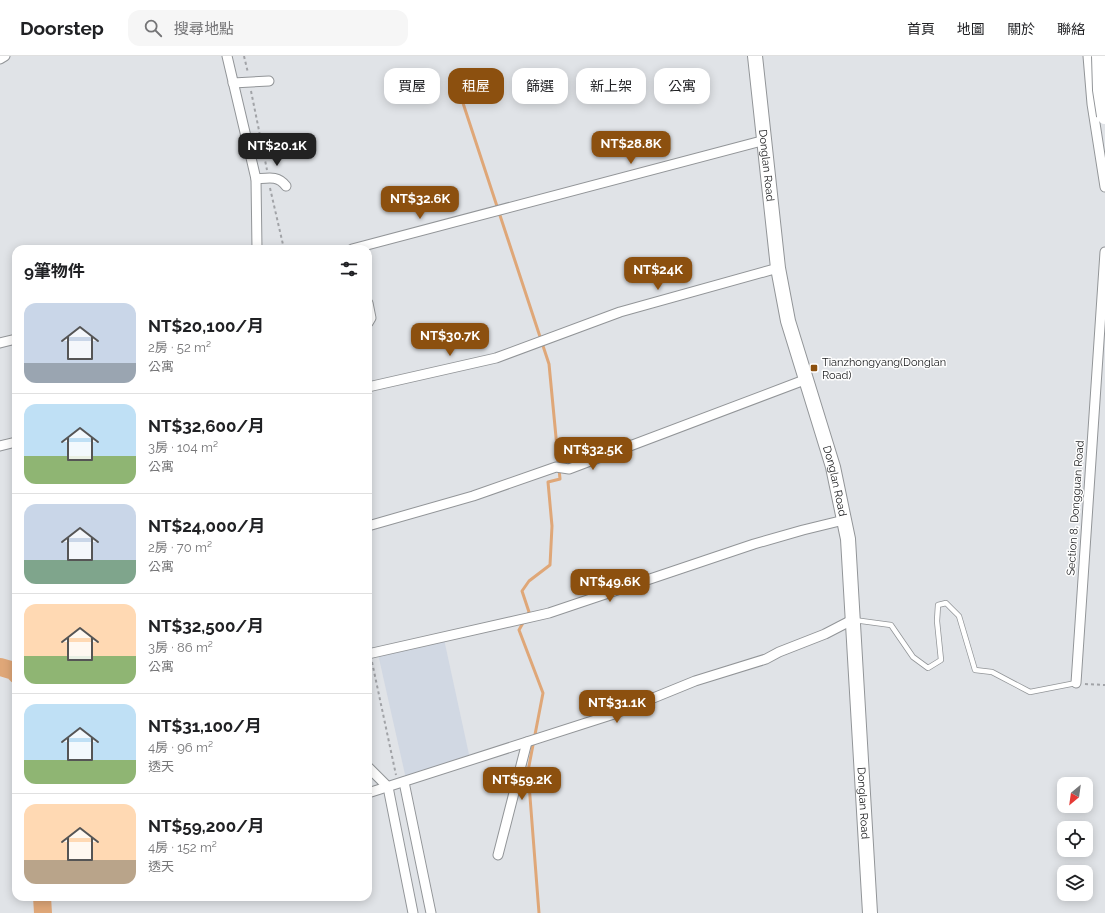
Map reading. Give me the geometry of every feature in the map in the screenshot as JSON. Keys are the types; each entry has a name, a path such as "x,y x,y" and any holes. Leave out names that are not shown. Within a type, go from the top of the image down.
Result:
{"highway":[{"path":"1099,56 1101,90 1105,116"}],"main road":[{"name":"Donglan Road","path":"755,56 778,268 788,321 807,379 832,467 848,539 870,913"}],"street":[{"path":"0,58 5,56"},
{"path":"227,56 256,179 257,245"},
{"path":"1088,56 1092,104 1105,187"},
{"path":"233,83 269,81"},
{"path":"368,245 765,140"},
{"path":"256,179 276,178 282,181 286,186"},
{"name":"Section 8, Dongguan Road","path":"1076,683 1098,334 1105,252"},
{"path":"372,386 496,358 620,312 778,268"},
{"name":"Section 8, Dongguan Road","path":"1098,334 1105,301"},
{"path":"0,343 12,340"},
{"path":"372,525 473,496 556,467 569,469 807,379"},
{"path":"0,446 12,443"},
{"path":"372,653 548,613 754,544 844,520"},
{"path":"372,792 614,714 695,681 766,659 779,652 825,634 852,620"},
{"path":"498,855 527,742"},
{"path":"372,771 388,787 409,886 413,913"},
{"path":"404,782 431,913"},
{"path":"409,886 418,884"}],"lane":[{"path":"1099,56 1105,58"},
{"path":"852,620 890,626 913,657 928,668 941,660 937,621 938,605 946,602 959,616 975,670 992,672 1030,692 1076,683"}],"path":[{"path":"244,56 268,178 283,245"},
{"path":"1076,683 1105,685"}],"shaded area":[{"path":"444,639 470,759 406,779 378,654"}],"waterway":[{"path":"463,104 549,364 560,479 548,482 552,526 550,565 529,581 522,591 529,612 527,616"},
{"path":"524,621 519,630 543,693 528,771 539,913"},
{"path":"0,667 12,670"},
{"path":"42,901 43,913"}],"place":[{"name":"Tianzhongyang(Donglan Road)","path":"814,368"}]}
